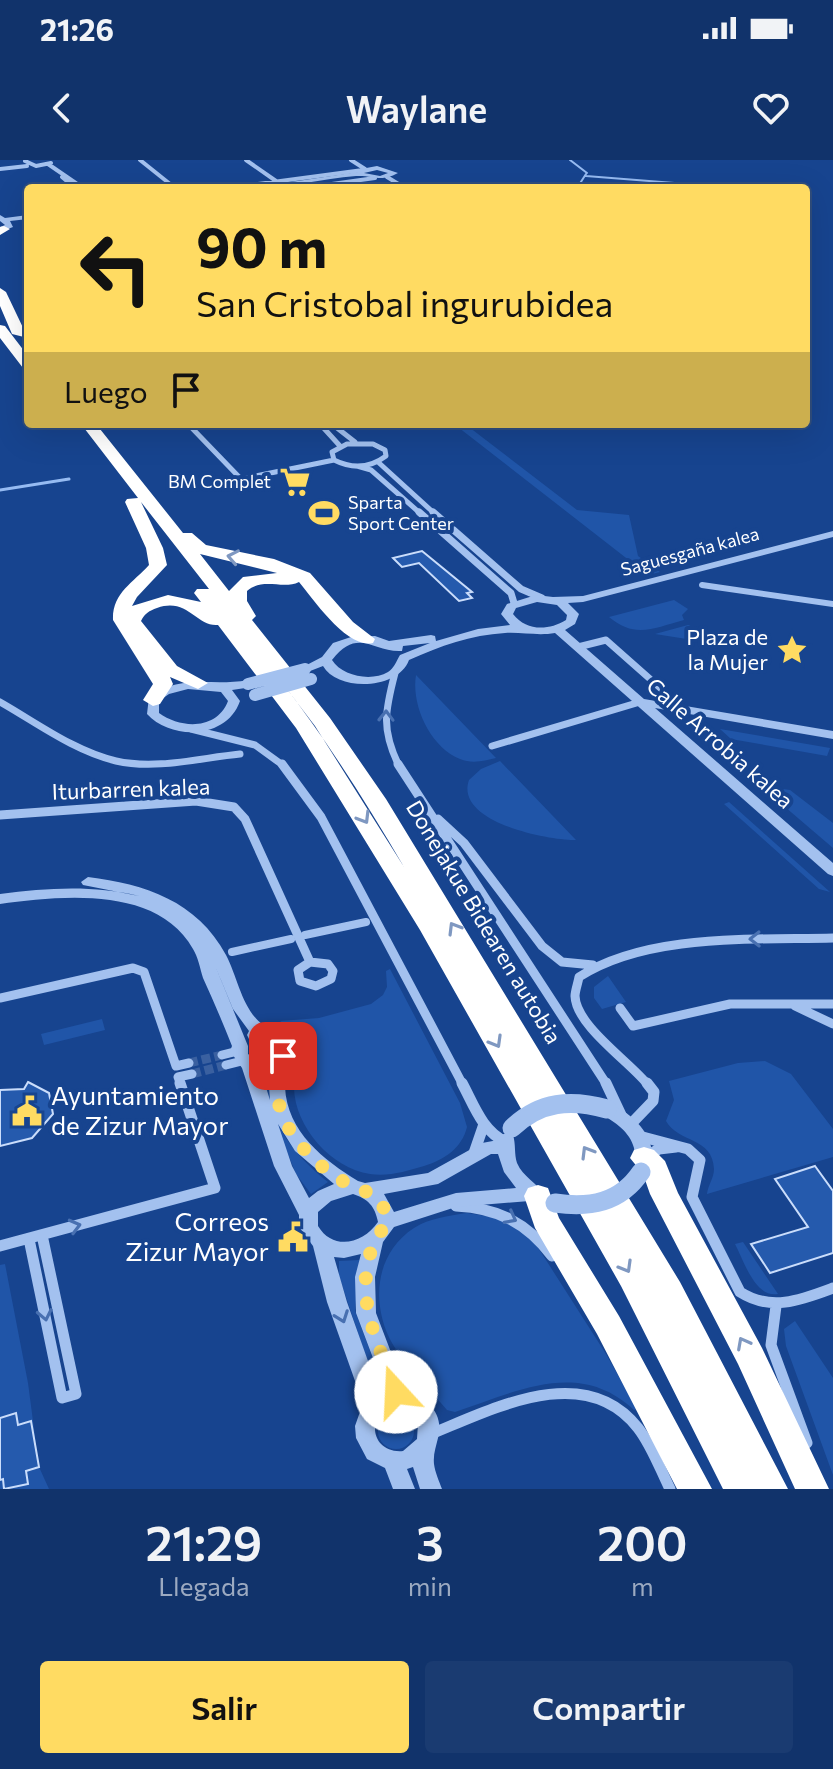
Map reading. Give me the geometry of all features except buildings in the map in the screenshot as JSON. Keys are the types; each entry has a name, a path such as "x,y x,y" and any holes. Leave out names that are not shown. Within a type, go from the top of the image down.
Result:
{"highway":[{"path":"0,292 23,340"},
{"path":"0,310 23,340"},
{"path":"0,329 24,360"},
{"path":"0,337 24,364"},
{"name":"Donejakue Bidearen autobia","path":"78,428 272,657 366,786 669,1291 771,1489"},
{"name":"Donejakue Bidearen autobia","path":"91,428 243,648 305,726 432,930 632,1278 740,1489"},
{"path":"138,497 200,549 268,563 304,577 346,626 366,639"},
{"path":"138,497 138,519 158,552 158,565 127,597 122,607 122,620 125,632 160,673 163,684 153,700"},
{"path":"272,657 265,637 237,600 238,591 245,584 265,577 282,577 298,582 309,592 337,631 331,653"},
{"path":"206,684 170,670 132,621 137,611 164,600 183,600 206,612 221,630 243,648"},
{"path":"631,1136 655,1169 664,1194 751,1358 812,1489"},
{"path":"542,1198 545,1220 608,1325 695,1489"}],"street":[{"path":"140,160 170,184"},
{"path":"246,160 275,184"},
{"path":"351,160 365,171 395,184"},
{"path":"359,160 365,171"},
{"path":"40,166 52,161 78,184"},
{"path":"0,167 26,162 40,166 69,184"},
{"path":"282,184 365,171"},
{"path":"280,184 365,171 394,172 381,178 334,184"},
{"path":"381,178 391,184"},
{"path":"3,225 24,220"},
{"path":"192,428 241,479 334,460 371,470 511,593 514,603"},
{"path":"324,428 340,446"},
{"path":"337,428 355,443"},
{"path":"334,460 332,452 340,446 355,443 373,444 385,450 386,456 378,462 357,466"},
{"path":"378,462 521,589 556,600 572,612 571,622 557,629 495,630 428,648 404,658"},
{"name":"Saguesgaña kalea","path":"556,600 583,599 833,534"},
{"name":"Saguesgaña kalea","path":"572,612 593,603 833,542"},
{"path":"702,585 833,604"},
{"path":"508,617 507,611 514,603 542,598"},
{"path":"308,674 331,653 366,639 392,644 430,639 508,617 527,629"},
{"name":"Calle Arrobia kalea","path":"557,629 833,871"},
{"name":"Calle Arrobia kalea","path":"578,647 606,640 684,709"},
{"path":"392,644 404,658"},
{"path":"331,653 333,672 343,677"},
{"path":"182,728 220,721 228,715 234,701 251,690 308,674 375,679 395,673 402,666 404,658"},
{"path":"395,673 384,713 389,745 404,775 615,1097 631,1136"},
{"path":"206,684 225,689 234,701"},
{"path":"251,690 206,684 171,687 153,700 151,707 159,721 250,742 290,768 328,830 484,1124 493,1136 508,1139"},
{"path":"0,702 93,753 114,760 134,764 240,754"},
{"path":"492,746 640,702 833,735"},
{"name":"Iturbarren kalea","path":"0,815 196,801 234,807 245,819 310,962"},
{"path":"430,813 450,827 464,843 542,946 562,962 594,965"},
{"path":"0,889 68,882 104,884 143,892 174,906 203,928 213,942 247,1022 284,1044 277,1085 279,1101 294,1136 305,1153 384,1206 387,1222"},
{"path":"0,899 55,891 100,893 136,901 161,912 199,945 236,1057 283,1166 308,1214 308,1225 321,1242 337,1302 370,1395 371,1409"},
{"path":"305,935 366,922"},
{"path":"399,1399 366,1313 365,1277 374,1240 387,1222 435,1206 497,1195 591,1206 623,1194 631,1136 653,1101 654,1092 609,1045 576,999 576,981 594,965 675,946 737,939 833,938"},
{"path":"232,952 291,939"},
{"path":"0,998 133,968 144,972 176,1066 191,1068 178,1077 215,1188 0,1246"},
{"path":"786,1003 833,1024"},
{"path":"620,1008 633,1026 730,1004 833,1004"},
{"path":"236,1057 244,1040 264,1034"},
{"path":"236,1057 265,1067 283,1056"},
{"path":"308,1214 315,1201 327,1192 432,1179 508,1139 528,1112 552,1103 580,1102 631,1136 659,1149 680,1146"},
{"path":"467,1161 477,1149 484,1124"},
{"path":"631,1136 680,1146 692,1150 701,1159 692,1197 740,1292 751,1302 776,1306 833,1288"},
{"path":"508,1139 509,1167 515,1177 542,1198"},
{"path":"435,1206 490,1209 510,1215 541,1240 667,1436"},
{"path":"29,1239 62,1398 76,1394 42,1235"},
{"path":"321,1242 346,1250 360,1248 374,1240"},
{"path":"776,1306 771,1345 824,1489"},
{"path":"431,1489 423,1465 427,1441 429,1419 423,1409 413,1402 399,1399 383,1401 371,1409 363,1423 367,1445 378,1455 392,1460 414,1456 427,1441 554,1393 585,1395 608,1404 630,1419 645,1440 670,1489"},
{"path":"392,1460 404,1489"}],"shaded area":[{"path":"459,428 470,428 577,510 629,515 638,556 660,572 648,575"},
{"path":"674,600 688,609 682,615 684,620 663,626 636,630 618,624 609,617"},
{"path":"688,625 706,632 726,631 734,637 731,646 655,634"},
{"path":"416,675 496,758 464,761 440,745 420,712"},
{"path":"720,729 830,748 827,756 731,739"},
{"path":"500,761 576,840 526,833 489,818 476,807 468,795 469,780 481,769"},
{"path":"764,789 790,790 833,823 833,848"},
{"path":"729,802 830,892 819,889 724,804"},
{"path":"390,969 460,1103 467,1127 456,1147 438,1160 404,1172 377,1175 342,1164 308,1131 296,1103 294,1088 304,1053 303,1041 280,1021 319,1018 371,1004 383,995 387,987 386,971"},
{"path":"608,976 626,1002 602,1009 594,998 594,987"},
{"path":"102,1019 105,1030 44,1045 41,1034"},
{"path":"765,1061 791,1074 833,1129 833,1157 707,1194 714,1172 712,1159 702,1146 678,1133 666,1121 674,1100 669,1081 738,1063"},
{"path":"274,1072 270,1088 271,1104 283,1134 305,1161 328,1182 311,1194 296,1174 255,1073"},
{"path":"467,1213 499,1218 522,1230 537,1246 637,1409 634,1410 613,1394 591,1386 569,1383 524,1389 455,1412 447,1410 418,1378 392,1343 385,1328 379,1297 384,1266 401,1239 414,1228 446,1216"},
{"path":"743,1242 778,1294 763,1290 751,1277 735,1244"},
{"path":"360,1260 355,1311 386,1393 379,1396 339,1276 339,1261"},
{"path":"5,1264 28,1383 39,1467 49,1489 0,1489 0,1265"},
{"path":"795,1321 833,1378 833,1475 786,1346 784,1329"},
{"path":"396,1413 409,1418 414,1431 409,1444 396,1449 383,1444 378,1431 383,1418"}],"waterway":[{"path":"570,160 587,173"},
{"path":"580,184 586,174"},
{"path":"586,176 687,184"},
{"path":"0,490 69,479"}],"tunnel":[{"path":"189,1063 222,1055"},
{"path":"192,1074 226,1065"}],"place":[{"name":"BM Complet","path":"295,482"},
{"name":"Sparta Sport Center","path":"324,513"},
{"name":"Plaza de la Mujer","path":"792,650"},
{"name":"Ayuntamiento de Zizur Mayor","path":"27,1111"},
{"name":"Correos Zizur Mayor","path":"293,1237"}],"route":[{"path":"283,1056 277,1085 279,1101 305,1153 331,1174 376,1196 384,1206 387,1222 374,1240 365,1277 366,1313 396,1392"}]}
